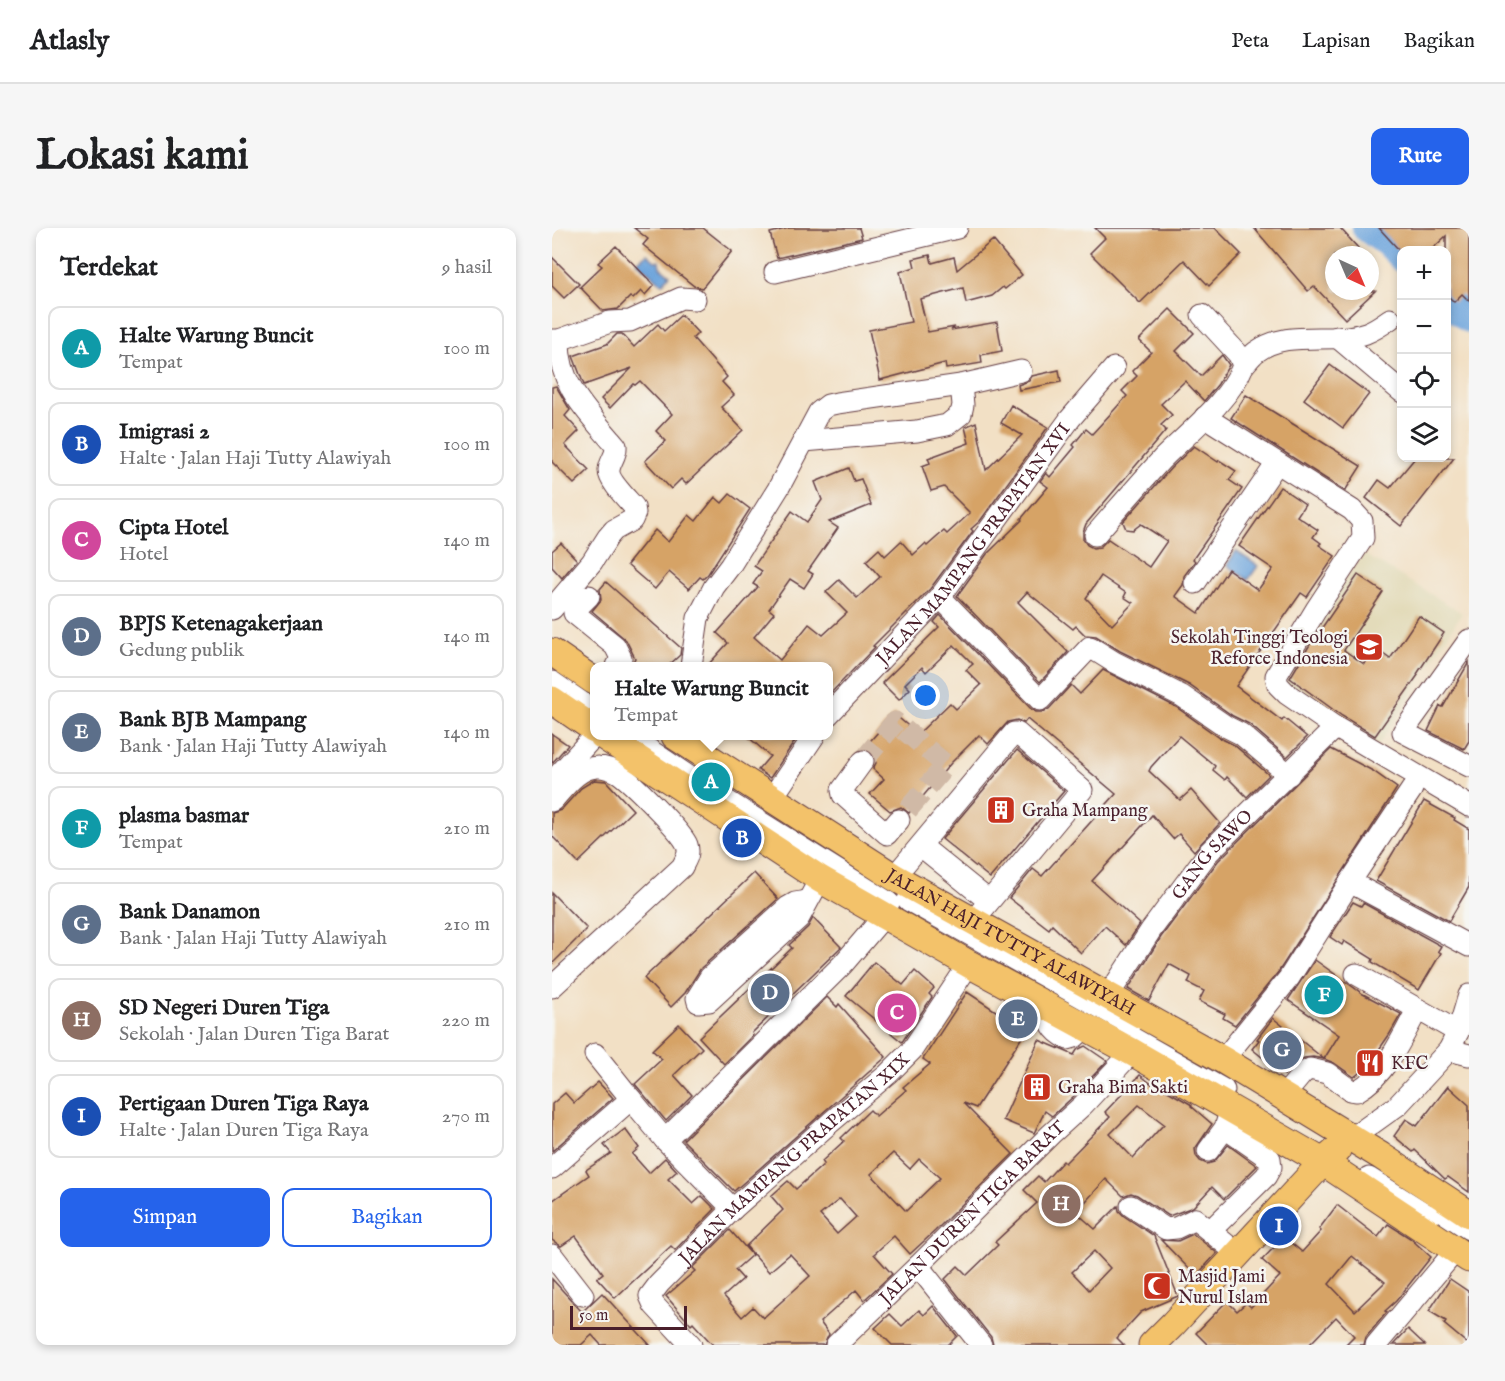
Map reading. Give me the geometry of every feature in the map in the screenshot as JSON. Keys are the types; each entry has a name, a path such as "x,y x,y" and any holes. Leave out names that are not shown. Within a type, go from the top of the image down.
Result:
{"main road":[{"path":"552,652 590,678"},
{"path":"552,700 590,725"},
{"path":"612,740 675,783 814,890 884,916 1132,1052 1228,1118 1337,1150 1469,1214"},
{"name":"JALAN HAJI TUTTY ALAWIYAH","path":"683,740 894,876 981,911 1108,996 1223,1060 1283,1097 1337,1150"},
{"path":"1337,1150 1466,1245"},
{"path":"1152,1345 1337,1150"}],"street":[{"path":"775,272 957,228"},
{"path":"552,609 592,562 608,537 627,523 635,513 634,507 610,476 616,447 576,399 563,372 556,340 610,322 630,321 681,298 695,298"},
{"path":"1202,315 1239,355 1244,366"},
{"path":"1095,535 1161,461 1205,417 1239,378 1244,366 1256,352 1270,345 1298,338 1337,338 1365,333 1390,319"},
{"path":"1337,338 1397,389"},
{"name":"JALAN MAMPANG PRAPATAN XVI","path":"833,710 940,597 1070,419 1114,368"},
{"path":"692,662 698,618 714,587 751,533 819,412 828,405 961,385 1021,370"},
{"path":"804,441 917,431 947,425 961,414 963,405 961,385"},
{"path":"1205,417 1352,510 1362,520 1363,538 1276,676 1278,685 1287,694 1335,727 1469,806"},
{"path":"1195,584 1277,463"},
{"path":"589,596 574,613 615,646 621,658 619,662"},
{"path":"940,597 1040,700 1090,647 1114,662 1182,696 1241,734 1289,774"},
{"path":"1469,640 1403,732 1469,766"},
{"path":"552,668 590,694"},
{"path":"552,682 590,708"},
{"name":"GANG SAWO","path":"1108,996 1151,930 1208,853 1333,730"},
{"path":"894,876 1014,733 1017,733 1082,790 981,911 921,846"},
{"path":"552,782 604,740"},
{"path":"595,769 607,740"},
{"path":"614,740 707,789 908,915 1337,1150"},
{"path":"659,740 902,896 1202,1063 1337,1150"},
{"path":"772,798 811,740"},
{"path":"862,761 842,790 843,795 893,827 866,859"},
{"path":"552,801 571,781 595,769 616,771 657,809 687,843 688,854 681,867 552,987"},
{"path":"657,809 675,783"},
{"path":"1223,1060 1289,978 1412,789"},
{"path":"1350,882 1469,946"},
{"path":"814,890 799,918 709,1001 698,1002 700,990 710,977 788,907 814,890"},
{"path":"665,1140 843,964 884,916"},
{"name":"JALAN MAMPANG PRAPATAN XIX","path":"691,1345 654,1305 650,1296 658,1284 733,1209 888,1074 912,1050 969,964"},
{"path":"1356,974 1417,1010 1459,1046"},
{"path":"1337,1150 1398,1105 1459,1046 1469,994"},
{"path":"1283,1097 1303,1073 1310,1069 1327,1073 1350,1089 1357,1091 1366,1086 1377,1075 1400,1042 1417,1010"},
{"name":"JALAN DUREN TIGA BARAT","path":"836,1345 1051,1134 1083,1106 1132,1052"},
{"path":"595,1054 665,1140 733,1209"},
{"path":"552,1168 631,1099"},
{"path":"1208,1151 1228,1118 1270,1159 1271,1167 1266,1176 1211,1230"},
{"path":"1131,1206 1166,1229 1176,1228 1195,1220 1211,1230 1238,1254"},
{"path":"1376,1345 1466,1245"},
{"path":"552,1255 584,1295"},
{"path":"918,1266 981,1345"}],"shaded area":[{"name":"Sekolah Tinggi Teologi Reforce Indonesia","path":"1364,554 1462,613 1378,746 1273,680"}],"water":[{"path":"647,254 655,261 659,261 660,267 670,275 662,284 637,262"},
{"path":"1236,551 1258,566 1248,580 1227,565"}],"building":[{"path":"634,228 703,228 732,251 702,288 694,286 643,245 648,239"},
{"path":"789,228 859,228 862,238 777,258 770,233"},
{"path":"1095,228 1215,228 1241,254 1209,286 1184,260 1140,303 1090,253 1105,238"},
{"path":"1254,228 1340,228 1356,246 1325,246 1325,298 1314,286 1308,291"},
{"path":"1379,228 1469,228 1469,301 1462,294 1454,302 1451,299 1451,246 1446,246 1446,236 1435,246 1397,248"},
{"path":"993,240 1022,275 1005,289 1003,287 992,296 966,303 963,288 920,299 928,332 997,322 1002,351 981,355 982,363 946,369 945,363 880,380 869,330 911,322 900,272 915,267 913,259 930,255 932,263 954,257 957,270"},
{"path":"616,246 654,285 645,295 641,291 633,299 630,297 618,309 603,311 580,287 602,266 598,263"},
{"path":"552,257 579,284 564,298 552,286"},
{"path":"1327,300 1365,300 1345,319"},
{"path":"1170,309 1194,333 1176,351 1201,376 1222,355 1229,365 1218,384 1204,401 1185,381 1161,404 1172,415 1161,425 1166,430 1086,524 1083,539 1093,548 1100,547 1108,539 1149,567 1167,541 1141,524 1133,530 1126,529 1123,522 1194,446 1218,462 1219,460 1236,471 1229,480 1242,489 1193,559 1195,561 1184,576 1183,585 1175,596 1199,613 1228,569 1258,590 1273,569 1239,546 1280,487 1305,504 1297,516 1318,530 1313,537 1321,543 1319,545 1335,556 1307,597 1301,593 1236,686 1282,721 1284,718 1307,737 1287,757 1249,724 1233,716 1189,685 1120,651 1096,636 1085,635 1076,626 1073,629 1027,592 1018,602 1068,652 1040,682 957,596 987,554 1022,520 1048,487 1040,481 1046,473 1050,477 1075,447 1073,445 1086,429 1092,434 1127,396 1122,391 1137,376 1132,371 1151,352 1139,340","holes":["1101,576 1126,593 1124,597 1133,603 1112,625 1086,598"]},
{"path":"681,315 698,333 693,338 727,377 722,382 734,395 721,407 743,430 686,484 681,479 671,489 645,461 666,441 656,431 672,414 640,381 633,384 610,408 601,399 632,368 584,385 573,356 607,344 617,334 622,334 634,347 658,324 664,331"},
{"path":"1330,365 1369,394 1343,428 1304,399"},
{"path":"1059,370 1061,382 1019,390 1018,385 1029,381 1032,376"},
{"path":"556,386 570,410 565,416 579,431 565,445 589,470 574,484 552,462 552,387"},
{"path":"1246,395 1361,466 1345,491 1231,418"},
{"path":"1011,405 1048,427 980,521 971,529 973,531 930,589 873,646 875,647 833,691 833,662 711,662 728,643 717,633 758,587 753,584 762,571 754,566 792,511 807,522 822,500 815,482 849,468 854,481 861,479 871,505 829,522 838,528 808,571 813,574 804,588 790,579 769,609 774,613 754,637 780,660 809,624 823,635 847,613 826,592 839,580 857,598 880,577 866,561 879,549 885,556 901,541 913,555 944,531 947,534 970,513 944,487 931,491 922,466 930,463 928,458 969,443 965,427 976,422 986,470 1022,435 1001,423"},
{"path":"1412,462 1451,462 1401,526 1366,498 1379,480 1390,488"},
{"path":"730,494 750,509 708,574 703,579 700,577 689,589 669,572 655,589 627,565 655,530 668,542 689,515 696,521 715,497 722,503"},
{"path":"561,543 577,560 562,578 552,567 552,551"},
{"path":"1358,575 1383,592 1344,650 1364,664 1375,648 1390,659 1419,616 1444,633 1375,736 1342,716 1290,678 1318,631"},
{"path":"606,582 681,648 680,655 672,662 633,662 635,658 626,640 592,611 601,600 600,589"},
{"path":"940,615 1036,712 1049,709 1071,685 1080,694 1103,670 1176,707 1220,738 1234,745 1269,775 1247,797 1227,777 1225,780 1213,770 1215,766 1179,736 1151,767 1149,771 1180,800 1191,790 1220,823 1194,851 1179,834 1173,839 1152,815 1092,881 1140,924 1126,945 1105,926 1081,953 1052,925 1049,929 1009,898 1033,869 1042,876 1116,794 1027,719 1024,723 1017,720 1008,722 988,744 979,735 951,763 909,813 901,807 890,811 870,794 884,779 873,769 876,763 874,755 870,750 864,748 894,714 918,734 950,703 956,709 981,685 966,670 973,664 954,645 926,672 922,667 905,684 910,689 899,700 882,683 939,627 934,622"},
{"path":"1469,662 1469,741 1464,749 1428,731 1440,706 1443,707"},
{"path":"552,734 568,745 552,763"},
{"path":"752,740 796,740 770,778 758,770 770,756"},
{"path":"1331,749 1373,771 1397,788 1279,971 1235,1025 1223,1018 1225,1014 1199,1001 1204,991 1188,983 1191,976 1169,964 1149,1001 1128,989 1161,937 1218,861"},
{"name":"Graha Mampang","path":"1017,750 1064,791 990,878 942,839"},
{"path":"594,780 606,781 633,810 578,863 552,836 552,813 561,810 581,788"},
{"path":"1424,801 1455,818 1454,820 1469,829 1469,887 1449,921 1376,881"},
{"path":"754,873 778,899 701,968 685,993 671,1007 644,978"},
{"path":"552,893 587,929 552,964"},
{"path":"1353,902 1361,906 1363,903 1441,946 1438,951 1441,953 1419,990 1372,962 1373,959 1344,941 1342,945 1330,937"},
{"path":"813,918 841,947 752,1033 753,1035 724,1064 699,1037 792,948 789,945 808,927"},
{"path":"1315,960 1363,994 1401,1014 1367,1067 1354,1077 1324,1059 1339,1035 1288,1000"},
{"path":"874,962 903,985 915,971 934,988 929,994 932,997 902,1042 846,996"},
{"path":"967,992 1026,1031 976,1108 963,1103 1013,1154 910,1254 894,1236 874,1254 892,1274 864,1300 856,1290 820,1322 829,1334 824,1345 713,1345 693,1323 691,1325 666,1296 695,1271 692,1268 730,1230 752,1255 735,1270 743,1279 724,1296 742,1317 753,1307 763,1318 810,1276 790,1254 769,1272 746,1246 783,1210 771,1196 788,1181 796,1189 824,1164 822,1161 844,1141 841,1138 870,1110 876,1116 906,1090 903,1087 930,1064 923,1059","holes":["893,1153 910,1169 919,1159 940,1178 906,1211 871,1174","840,1199 856,1217 837,1234 820,1215"]},
{"path":"827,997 837,1007 839,1004 886,1057 734,1191 683,1140"},
{"path":"1273,1018 1324,1059 1304,1058 1284,1075 1252,1049"},
{"path":"679,1024 702,1048 674,1075 692,1095 666,1121 635,1084 662,1059 652,1050"},
{"name":"Graha Bima Sakti","path":"1039,1040 1074,1055 1077,1050 1085,1046 1107,1061 1052,1116 1045,1111 1034,1133 1003,1120"},
{"path":"1140,1075 1157,1088 1159,1086 1192,1105 1212,1124 1195,1149 1200,1161 1207,1164 1214,1162 1228,1145 1257,1166 1224,1199 1212,1187 1193,1207 1169,1216 1137,1195 1131,1193 1123,1196 1106,1179 1076,1212 1095,1229 1118,1206 1124,1216 1154,1236 1178,1296 1141,1312 1117,1338 1124,1345 993,1345 991,1337 945,1279 958,1266 967,1275 998,1245 995,1242 1037,1203 1024,1190 1038,1176 1044,1182 1063,1161 1065,1163 1110,1117 1105,1112","holes":["1139,1105 1164,1124 1133,1158 1110,1134","1094,1251 1110,1268 1089,1290 1072,1272"]},
{"path":"598,1082 613,1098 552,1151 552,1104 565,1093 574,1103"},
{"path":"1448,1086 1469,1105 1469,1192 1448,1177 1445,1179 1415,1150 1413,1152 1394,1136 1406,1119 1417,1126"},
{"path":"625,1129 639,1148 632,1154 649,1173 665,1158 677,1171 668,1179 693,1204 702,1196 715,1209 675,1250 671,1246 615,1298 597,1278 603,1273 576,1236 561,1246 552,1240 552,1201 589,1175 586,1170 611,1153 604,1145"},
{"path":"1337,1205 1378,1237 1388,1224 1410,1238 1431,1257 1396,1301 1385,1311 1387,1312 1366,1337 1364,1345 1345,1345 1354,1336 1336,1317 1309,1345 1208,1345 1196,1333 1227,1301 1237,1311 1246,1303 1251,1307 1280,1276 1262,1260 1284,1237 1302,1252 1321,1231 1319,1229","holes":["1352,1256 1385,1282 1355,1311 1329,1284"]},
{"path":"1193,1234 1217,1253 1196,1276 1161,1240 1178,1241"},
{"path":"552,1279 582,1312 602,1293 650,1345 601,1345 592,1335 581,1345 552,1345"},
{"path":"1450,1279 1469,1292 1469,1345 1444,1324 1446,1321 1429,1311"},
{"path":"933,1306 957,1336 948,1345 892,1345 875,1328 890,1314 902,1326 919,1310 924,1315"},
{"path":"1408,1329 1425,1345 1393,1345"}],"waterway":[{"path":"1366,228 1397,253"},
{"path":"1451,305 1469,319"}],"tunnel":[{"path":"863,761 895,722 946,765 899,820"}],"place":[{"name":"Sekolah Tinggi Teologi Reforce Indonesia","path":"1369,647"},
{"name":"Halte Warung Buncit","path":"711,782"},
{"name":"Graha Mampang","path":"1001,810"},
{"name":"Imigrasi 2","path":"742,838"},
{"name":"BPJS Ketenagakerjaan","path":"770,993"},
{"name":"plasma basmar","path":"1324,995"},
{"name":"Cipta Hotel","path":"897,1013"},
{"name":"Bank BJB Mampang","path":"1018,1019"},
{"name":"Bank Danamon","path":"1282,1050"},
{"name":"KFC","path":"1370,1063"},
{"name":"Graha Bima Sakti","path":"1037,1087"},
{"name":"SD Negeri Duren Tiga","path":"1061,1204"},
{"name":"Pertigaan Duren Tiga Raya","path":"1279,1226"},
{"name":"Masjid Jami Nurul Islam","path":"1157,1286"}]}
